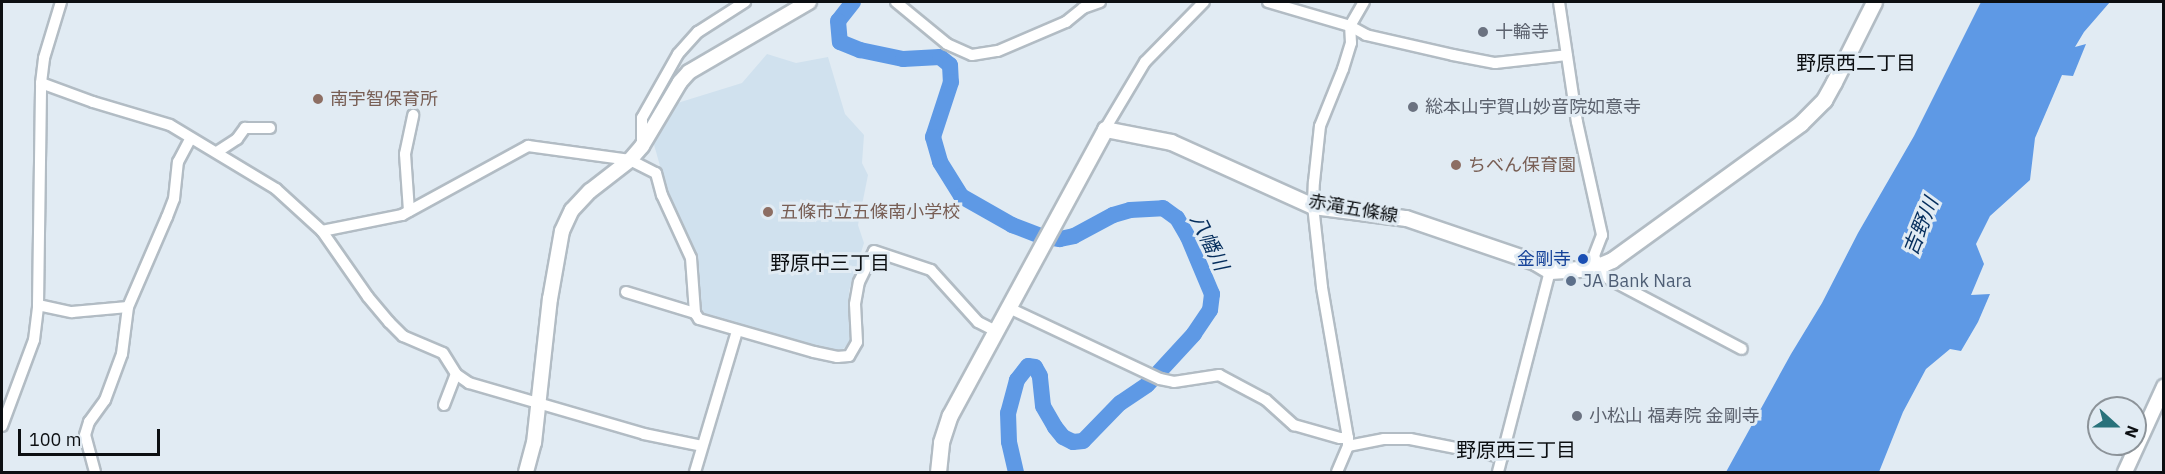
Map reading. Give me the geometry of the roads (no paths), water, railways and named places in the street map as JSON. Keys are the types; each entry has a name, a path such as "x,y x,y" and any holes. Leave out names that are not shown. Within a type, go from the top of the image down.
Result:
{"main road":[{"path":"1550,271 1598,266 1626,250 1814,111 1834,82 1874,2"},
{"name":"赤滝五條線","path":"1105,129 1171,142 1313,206 1416,221 1535,262 1550,271"},
{"path":"938,472 945,428 1105,129"}],"street":[{"path":"2,426 34,340 38,305 41,82 44,58 61,2"},
{"path":"642,146 642,118 678,54 698,32 745,2"},
{"path":"526,472 534,443 550,299 562,231 572,210 590,191 630,160 642,146 680,82 689,72 809,2"},
{"path":"896,2 947,44 972,55 1008,47 1066,22 1083,8 1100,2"},
{"path":"1105,129 1145,62 1204,2"},
{"path":"1268,2 1350,26 1366,34 1494,63 1567,56"},
{"path":"1337,472 1348,442 1322,287 1313,206 1320,126 1344,69 1351,43 1350,26 1364,2"},
{"path":"1559,2 1577,123 1602,235 1594,255 1598,266 1609,279 1742,349"},
{"path":"41,82 93,102 170,125 276,189 322,231 368,297 389,322 403,336 443,353 456,374 469,383 644,434 702,446"},
{"path":"409,211 405,154 413,115"},
{"path":"217,152 237,139 244,128 270,128"},
{"path":"95,472 85,443 85,435 89,422 105,400 122,354 128,307 174,199 178,162 192,138"},
{"path":"322,231 402,215 528,146 620,161 630,160 656,173 662,195 691,258 695,313 699,319 712,325 837,357 849,356 857,342 855,304 859,282 874,251 932,270 978,322 996,331"},
{"path":"1498,472 1550,271"},
{"path":"626,292 695,313"},
{"path":"38,305 72,312 128,307"},
{"path":"1009,308 1160,379 1174,382 1219,375 1266,400 1294,425 1348,442 1410,439 1502,457"},
{"path":"695,472 736,331"},
{"path":"444,405 456,374"},
{"path":"2125,472 2163,387"}],"water":[{"name":"吉野川","path":"1981,2 2110,2 2084,32 2075,47 2086,44 2073,76 2062,75 2035,138 2030,180 1990,216 1976,244 1984,264 1971,295 1990,294 1978,322 1961,351 1950,349 1926,369 1903,412 1879,472 1726,472 1914,136"}],"waterway":[{"name":"八幡川","path":"853,2 838,21 840,42 860,50 903,59 940,57 950,65 951,82 933,137 940,162 961,196 1012,225 1040,236 1060,239 1074,236 1113,215 1130,210 1163,208 1177,218 1188,237 1212,294 1210,310 1194,334 1147,385 1120,403 1083,441 1073,442 1063,437 1055,427 1043,406 1040,376 1035,367 1028,366 1017,380 1008,413 1009,442 1016,472"}],"place":[{"name":"十輪寺","path":"1483,32"},
{"name":"南宇智保育所","path":"318,99"},
{"name":"総本山宇賀山妙音院如意寺","path":"1413,107"},
{"name":"ちべん保育園","path":"1456,165"},
{"name":"五條市立五條南小学校","path":"768,212"},
{"name":"金剛寺","path":"1583,259"},
{"name":"JA Bank Nara","path":"1571,281"},
{"name":"小松山 福寿院 金剛寺","path":"1577,416"}],"district":[{"name":"野原西二丁目","path":"1856,62"},
{"name":"野原中三丁目","path":"830,262"},
{"name":"野原西三丁目","path":"1516,449"}]}
